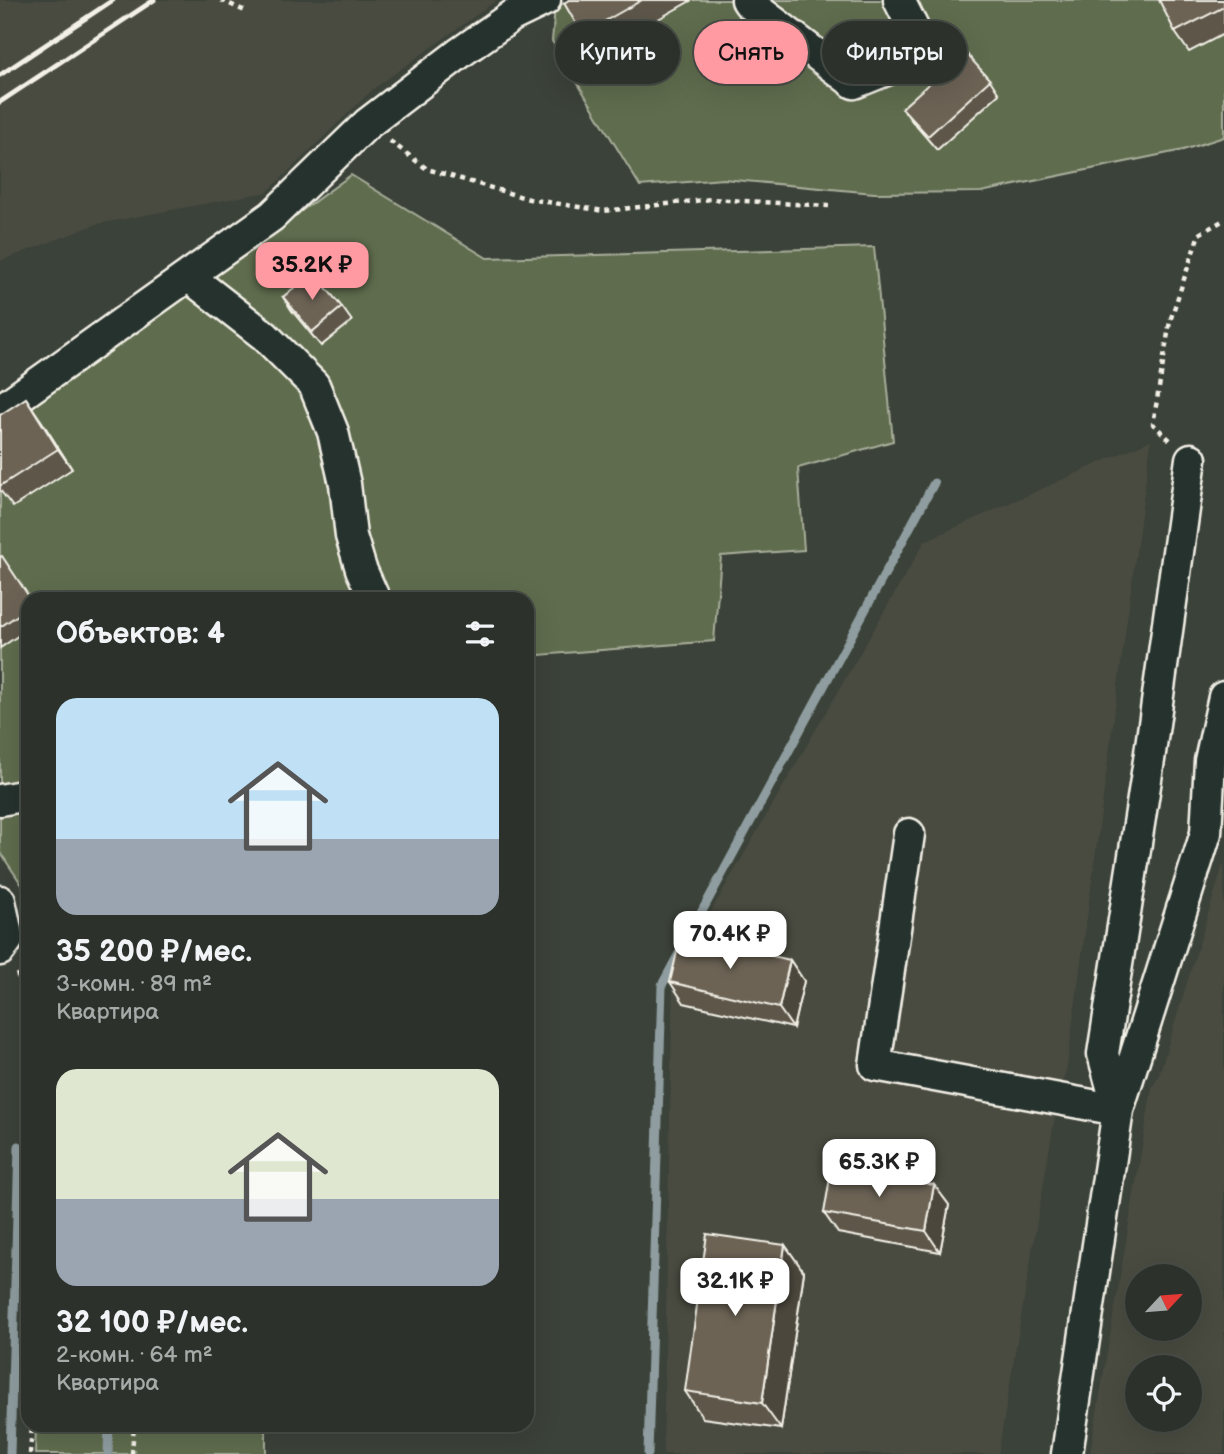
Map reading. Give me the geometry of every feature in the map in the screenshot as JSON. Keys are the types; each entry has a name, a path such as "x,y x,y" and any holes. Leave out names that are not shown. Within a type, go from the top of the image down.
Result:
{"street":[{"path":"0,410 272,216 367,124 461,52 512,16 545,0"},
{"path":"747,0 854,83 926,54 899,0"},
{"path":"188,276 265,336 314,385 333,432 345,484 351,536 360,569 371,592"},
{"path":"1118,1110 1103,1054 1149,760 1191,459"},
{"path":"1067,1454 1118,1110 1206,833 1210,761 1224,697"},
{"path":"0,800 21,796"},
{"path":"909,834 875,1065 1118,1110"},
{"path":"0,901 4,944"}],"path":[{"path":"221,0 245,11"},
{"path":"367,124 427,169 529,199 604,211 712,199 829,206"},
{"path":"1191,459 1153,424 1170,321 1199,234 1224,220"},
{"path":"4,944 21,994"},
{"path":"30,1454 31,1432"},
{"path":"132,1454 133,1432"}],"shaded area":[{"path":"0,0 497,0 373,89 267,192 97,224 0,261"},
{"path":"1151,440 1067,1066 1053,1127 998,1454 663,1454 673,977 925,541"},
{"path":"1224,862 1224,1454 1090,1454 1152,1088 1159,1075"}],"green space":[{"path":"573,0 1224,0 1224,137 1183,150 981,192 874,193 723,179 640,186 578,84 680,84 680,21 555,21 555,46 552,41 555,7"},
{"path":"351,175 487,258 874,247 893,441 798,468 804,550 721,556 714,641 534,655 534,592 21,592 21,884 0,852 0,430"},
{"path":"36,1432 266,1432 266,1454 35,1454"}],"building":[{"path":"569,0 642,0 605,21 574,21 564,3"},
{"path":"1159,0 1224,0 1224,7 1175,32"},
{"path":"967,54 990,80 928,136 902,108 929,84 967,84"},
{"path":"313,272 342,307 312,332 283,297"},
{"path":"26,398 58,449 0,486 0,415"},
{"path":"2,556 26,592 21,592 21,613 0,627"},
{"path":"681,935 790,960 779,1008 670,982"},
{"path":"832,1166 934,1185 926,1231 824,1213"},
{"path":"707,1234 785,1245 762,1403 685,1391"}],"waterway":[{"path":"648,1454 662,985 934,483"},
{"path":"10,1454 19,1146"},
{"path":"108,1454 109,1432"}],"railway":[{"path":"0,75 113,0"},
{"path":"0,102 154,0"}]}
